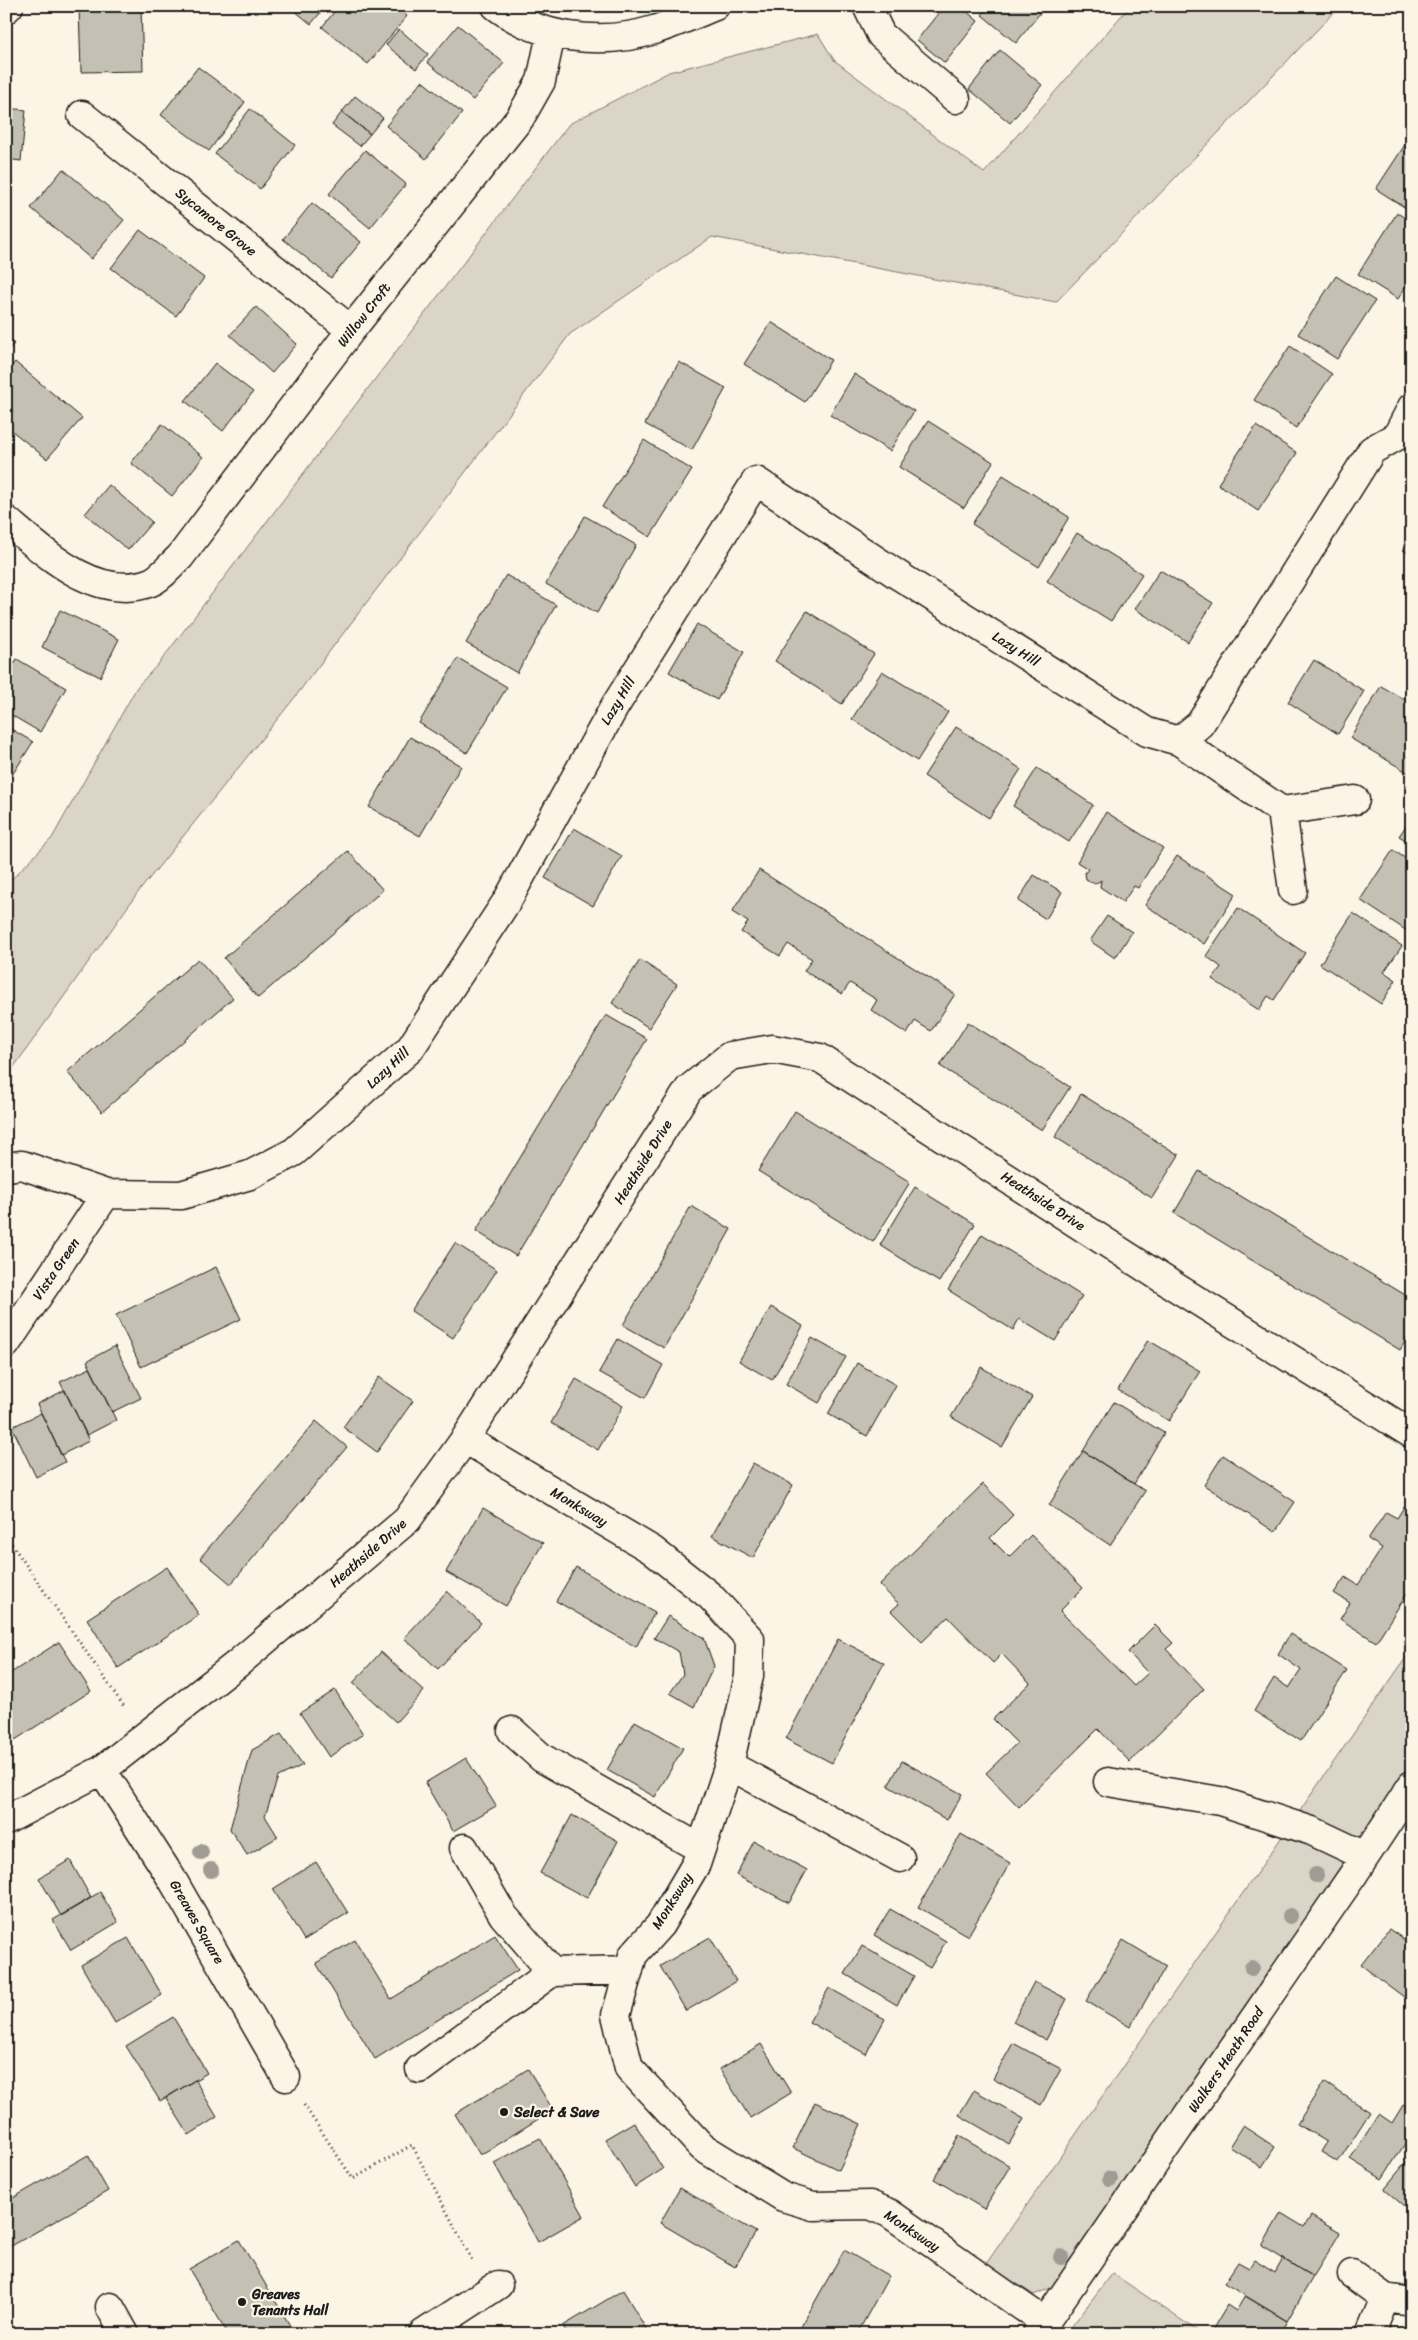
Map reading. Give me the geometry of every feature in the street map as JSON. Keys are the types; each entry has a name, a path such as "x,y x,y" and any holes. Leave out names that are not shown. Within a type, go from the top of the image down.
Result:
{"street":[{"path":"6,9 9,6"},
{"path":"496,6 504,12 551,34 604,38 653,30 715,6"},
{"path":"867,6 881,35 956,99"},
{"name":"Willow Croft","path":"6,520 42,550 78,575 122,588 152,582 180,557 351,330 520,118 541,81 551,34"},
{"name":"Sycamore Grove","path":"82,114 351,330"},
{"path":"1179,741 1200,724 1372,450 1404,437 1412,407"},
{"name":"Lazy Hill","path":"106,1194 181,1196 250,1174 294,1152 410,1049 507,901 615,706 756,481 901,577 1147,732 1179,741 1282,811"},
{"path":"1293,890 1282,811 1355,800"},
{"name":"Heathside Drive","path":"6,1820 102,1770 237,1664 407,1520 465,1439 689,1089 730,1056 772,1050 820,1058 1176,1288 1412,1434"},
{"path":"6,1168 22,1165 106,1194"},
{"name":"Vista Green","path":"6,1344 106,1194"},
{"name":"Monksway","path":"465,1439 652,1550 710,1596 750,1639 749,1676 729,1765 696,1864 660,1924 633,1955 616,2015 629,2068 702,2147 783,2197 813,2206 870,2205 889,2213 1041,2328"},
{"path":"512,1731 542,1758 701,1849"},
{"path":"729,1765 900,1858"},
{"name":"Greaves Square","path":"102,1770 172,1879 286,2077"},
{"path":"1108,1782 1220,1801 1312,1831 1365,1856"},
{"name":"Walkers Heath Road","path":"1041,2328 1412,1785"},
{"path":"464,1848 503,1915 552,1972"},
{"path":"420,2069 552,1972 629,1970"},
{"path":"1352,2274 1385,2298 1412,2302"},
{"path":"423,2334 493,2289"},
{"path":"1370,2334 1385,2298"},
{"path":"110,2307 126,2334"}],"path":[{"path":"6,1536 144,1736"},
{"path":"286,2077 353,2178 412,2144 493,2289"}],"shaded area":[{"path":"1130,6 1340,6 1056,302 712,237 570,334 292,701 136,895 6,1078 6,885 52,838 137,687 160,662 569,124 669,72 818,34 834,60 984,173"},
{"path":"1412,1649 1412,1760 1057,2285 1034,2295 986,2264"},
{"path":"1112,2273 1202,2334 1066,2334"}],"building":[{"path":"79,6 141,6 143,71 81,72"},
{"path":"289,6 326,6 311,24"},
{"path":"339,6 394,6 407,16 368,64 322,27"},
{"path":"944,6 960,6 978,21 945,63 917,40"},
{"path":"989,6 1031,6 1040,13 1016,43 982,15"},
{"path":"458,25 504,63 473,100 427,62"},
{"path":"399,29 428,54 416,69 386,45"},
{"path":"1000,50 1042,85 1010,123 969,89"},
{"path":"198,67 245,102 209,151 161,115"},
{"path":"422,81 462,113 426,159 386,126"},
{"path":"1412,86 1412,103 1404,98"},
{"path":"355,96 383,118 370,134 342,112"},
{"path":"6,108 26,110 21,161 6,159"},
{"path":"250,109 295,145 260,189 215,154"},
{"path":"342,112 370,134 360,146 332,125"},
{"path":"1412,134 1412,212 1376,189"},
{"path":"365,150 406,184 370,228 329,194"},
{"path":"63,169 124,220 91,259 31,208"},
{"path":"312,203 361,242 331,278 283,239"},
{"path":"1397,213 1412,222 1412,276 1398,299 1358,274"},
{"path":"140,230 204,278 176,316 111,268"},
{"path":"1336,276 1375,301 1337,359 1298,334"},
{"path":"256,307 297,344 272,373 230,335"},
{"path":"771,322 831,360 805,402 744,364"},
{"path":"6,337 14,344 6,352"},
{"path":"1290,346 1332,374 1296,428 1254,400"},
{"path":"15,362 82,418 47,459 6,426 6,372"},
{"path":"679,362 726,388 692,450 645,424"},
{"path":"215,363 253,392 223,431 185,401"},
{"path":"854,374 914,411 890,451 830,415"},
{"path":"928,421 993,462 964,508 899,467"},
{"path":"162,424 203,457 172,496 131,463"},
{"path":"1256,426 1297,453 1258,511 1218,484"},
{"path":"644,440 692,470 650,537 602,507"},
{"path":"1003,475 1069,517 1039,567 972,524"},
{"path":"109,485 152,522 128,550 85,514"},
{"path":"585,516 636,545 597,613 546,584"},
{"path":"1077,533 1142,574 1111,621 1047,581"},
{"path":"1412,536 1412,556 1403,550"},
{"path":"1160,570 1213,603 1188,642 1135,609"},
{"path":"506,575 556,605 517,673 466,643"},
{"path":"60,610 119,639 100,677 42,647"},
{"path":"807,611 874,654 842,704 775,661"},
{"path":"697,624 744,652 717,700 669,672"},
{"path":"458,658 507,687 467,753 419,723"},
{"path":"17,659 66,688 40,732 6,712 6,678"},
{"path":"1314,660 1364,691 1338,734 1288,702"},
{"path":"882,671 948,712 917,761 852,719"},
{"path":"1381,686 1412,704 1412,775 1350,738"},
{"path":"6,726 33,742 7,783 6,783"},
{"path":"956,727 1021,769 989,818 924,776"},
{"path":"410,737 461,766 420,836 369,807"},
{"path":"1037,768 1093,805 1069,842 1013,806"},
{"path":"1106,812 1163,848 1138,888 1134,886 1123,902 1100,887 1101,880 1095,884 1086,879 1085,873 1088,869 1077,862"},
{"path":"1412,817 1412,844 1399,836"},
{"path":"574,828 622,856 593,906 545,878"},
{"path":"1393,850 1412,863 1410,933 1360,900"},
{"path":"348,851 383,890 258,998 224,958"},
{"path":"1177,856 1236,894 1204,944 1145,905"},
{"path":"759,870 955,994 931,1031 915,1021 907,1034 871,1010 877,1000 850,983 842,994 804,971 812,959 788,944 780,956 741,932 748,922 732,912"},
{"path":"1034,875 1062,892 1046,919 1018,901"},
{"path":"1238,908 1305,953 1274,1000 1268,996 1259,1010 1212,979 1221,967 1206,956"},
{"path":"1353,913 1402,946 1384,972 1396,980 1381,1004 1320,964"},
{"path":"1107,916 1132,932 1115,958 1090,941"},
{"path":"198,959 233,998 102,1112 67,1072"},
{"path":"640,960 677,984 649,1028 612,1003"},
{"path":"606,1015 647,1039 516,1256 476,1231"},
{"path":"968,1022 1070,1087 1042,1130 940,1066"},
{"path":"1081,1094 1179,1155 1152,1198 1055,1137"},
{"path":"795,1111 910,1182 873,1242 758,1171"},
{"path":"1199,1171 1412,1299 1412,1330 1400,1350 1174,1213"},
{"path":"915,1187 975,1224 939,1282 880,1245"},
{"path":"691,1206 731,1229 664,1348 623,1325"},
{"path":"982,1234 1082,1296 1055,1341 1019,1319 1013,1330 948,1290"},
{"path":"455,1243 497,1270 453,1338 411,1311"},
{"path":"216,1267 241,1319 141,1367 116,1315"},
{"path":"771,1307 803,1326 772,1380 739,1361"},
{"path":"812,1338 846,1357 819,1403 786,1384"},
{"path":"618,1339 663,1365 645,1398 599,1372"},
{"path":"1148,1340 1200,1371 1169,1421 1118,1390"},
{"path":"115,1346 141,1398 112,1412 87,1361"},
{"path":"857,1363 896,1385 867,1436 828,1414"},
{"path":"981,1367 1032,1397 1002,1447 951,1417"},
{"path":"90,1368 116,1420 87,1435 60,1382"},
{"path":"379,1377 413,1401 377,1452 343,1427"},
{"path":"576,1379 623,1406 598,1450 551,1423"},
{"path":"65,1390 89,1441 61,1455 37,1404"},
{"path":"1114,1402 1164,1433 1134,1484 1083,1451"},
{"path":"41,1413 65,1462 36,1477 12,1427"},
{"path":"316,1421 347,1447 231,1584 200,1558"},
{"path":"1083,1451 1145,1491 1110,1545 1049,1505"},
{"path":"1223,1455 1295,1502 1275,1532 1204,1485"},
{"path":"753,1463 793,1485 753,1558 712,1536"},
{"path":"983,1484 1013,1515 990,1538 1009,1557 1031,1535 1083,1588 1060,1611 1134,1686 1148,1673 1128,1652 1155,1625 1173,1643 1166,1649 1204,1689 1130,1762 1098,1729 1019,1807 986,1773 1017,1743 993,1719 1030,1683 1002,1654 993,1663 948,1617 922,1642 891,1611 899,1604 879,1585"},
{"path":"1404,1507 1412,1512 1412,1586 1376,1642 1340,1619 1350,1603 1334,1593 1345,1577 1358,1585 1382,1548 1368,1539 1386,1512 1397,1518"},
{"path":"483,1508 543,1543 506,1606 446,1572"},
{"path":"167,1567 199,1615 118,1668 87,1619"},
{"path":"576,1567 655,1612 636,1647 556,1601"},
{"path":"447,1591 481,1623 438,1669 404,1638"},
{"path":"668,1616 704,1638 714,1666 694,1707 670,1693 683,1674 679,1652 654,1638"},
{"path":"1290,1634 1347,1670 1301,1741 1254,1711 1274,1678 1289,1688 1301,1670 1278,1654"},
{"path":"838,1639 884,1663 832,1763 786,1739"},
{"path":"59,1642 91,1691 12,1742 6,1734 6,1676"},
{"path":"381,1652 424,1691 396,1722 353,1683"},
{"path":"335,1690 363,1734 329,1757 300,1713"},
{"path":"635,1721 683,1748 655,1797 607,1770"},
{"path":"281,1734 303,1765 278,1777 265,1816 278,1837 247,1855 230,1829 252,1750"},
{"path":"466,1758 496,1806 453,1831 425,1783"},
{"path":"902,1761 962,1794 947,1820 888,1786"},
{"path":"572,1815 618,1841 587,1898 540,1873"},
{"path":"961,1834 1010,1863 968,1936 918,1907"},
{"path":"754,1841 807,1870 789,1903 736,1875"},
{"path":"70,1860 91,1898 61,1916 39,1878"},
{"path":"316,1862 348,1913 304,1940 273,1889"},
{"path":"100,1892 118,1922 71,1950 53,1920"},
{"path":"890,1909 946,1941 930,1968 874,1935"},
{"path":"1389,1929 1412,1945 1412,2003 1361,1965"},
{"path":"495,1935 518,1970 375,2059 316,1963 355,1940 391,1999"},
{"path":"710,1937 736,1981 686,2011 660,1966"},
{"path":"128,1938 162,1995 115,2023 81,1965"},
{"path":"1123,1940 1166,1966 1130,2027 1086,2001"},
{"path":"862,1946 914,1976 897,2005 845,1974"},
{"path":"1034,1982 1067,1999 1046,2040 1013,2022"},
{"path":"829,1988 885,2019 866,2054 809,2022"},
{"path":"173,2017 207,2073 160,2101 126,2046"},
{"path":"1013,2043 1061,2069 1041,2105 993,2079"},
{"path":"761,2044 791,2093 750,2118 720,2069"},
{"name":"Select & Save","path":"528,2069 553,2110 480,2155 455,2114"},
{"path":"195,2080 217,2117 189,2135 166,2098"},
{"path":"1324,2082 1370,2112 1338,2162 1321,2152 1327,2142 1297,2124"},
{"path":"974,2090 1024,2119 1009,2144 959,2115"},
{"path":"815,2102 861,2124 839,2170 793,2148"},
{"path":"1403,2105 1412,2111 1412,2133 1382,2179 1350,2159 1379,2114 1392,2123"},
{"path":"634,2122 663,2169 635,2187 605,2139"},
{"path":"1243,2126 1275,2147 1262,2167 1230,2147"},
{"path":"959,2136 1010,2166 984,2209 934,2179"},
{"path":"540,2138 584,2216 538,2242 494,2163"},
{"path":"88,2155 108,2191 6,2249 6,2202"},
{"path":"1412,2155 1412,2213 1384,2189"},
{"path":"680,2188 756,2232 735,2267 660,2223"},
{"path":"1281,2213 1304,2227 1311,2216 1340,2233 1313,2277 1262,2246"},
{"name":"Greaves Tenants Hall","path":"239,2240 295,2334 228,2334 189,2269"},
{"path":"844,2250 889,2276 857,2334 797,2334"},
{"path":"1283,2259 1313,2277 1287,2321 1224,2283 1238,2262 1249,2268 1254,2260 1275,2273"},
{"path":"623,2290 649,2334 567,2334 563,2326"},
{"path":"1245,2296 1287,2321 1279,2334 1214,2334 1211,2332 1227,2305 1236,2311"}],"place":[{"name":"Select & Save","path":"504,2112"},
{"name":"Greaves Tenants Hall","path":"242,2302"}]}
